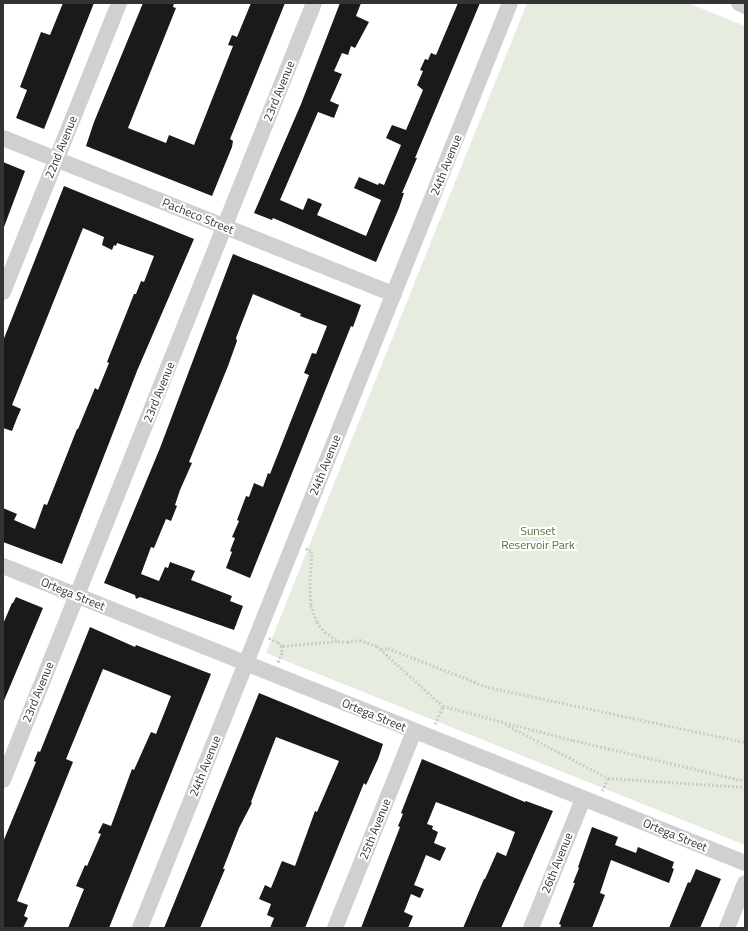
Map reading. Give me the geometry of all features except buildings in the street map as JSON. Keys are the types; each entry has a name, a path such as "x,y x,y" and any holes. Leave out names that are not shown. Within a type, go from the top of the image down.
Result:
{"street":[{"name":"22nd Avenue","path":"3,292 118,3"},
{"name":"23rd Avenue","path":"3,780 314,3"},
{"name":"24th Avenue","path":"140,928 510,3"},
{"path":"738,3 745,6"},
{"name":"Pacheco Street","path":"3,138 394,294"},
{"name":"Ortega Street","path":"3,566 745,863"},
{"name":"25th Avenue","path":"335,928 414,731"},
{"name":"26th Avenue","path":"531,928 583,798"},
{"path":"727,928 745,883"}],"path":[{"path":"294,543 312,552 310,591 312,611 321,627 329,636 338,641"},
{"path":"258,634 278,642 282,646 282,653 273,674"},
{"path":"282,646 360,640 380,649 431,698 442,706 745,782"},
{"path":"380,649 388,648 488,687 745,742"},
{"path":"435,724 442,706"},
{"path":"501,722 608,778 745,787"}],"green space":[{"name":"Sunset Reservoir Park","path":"527,3 688,3 745,26 745,845 266,653"}]}
